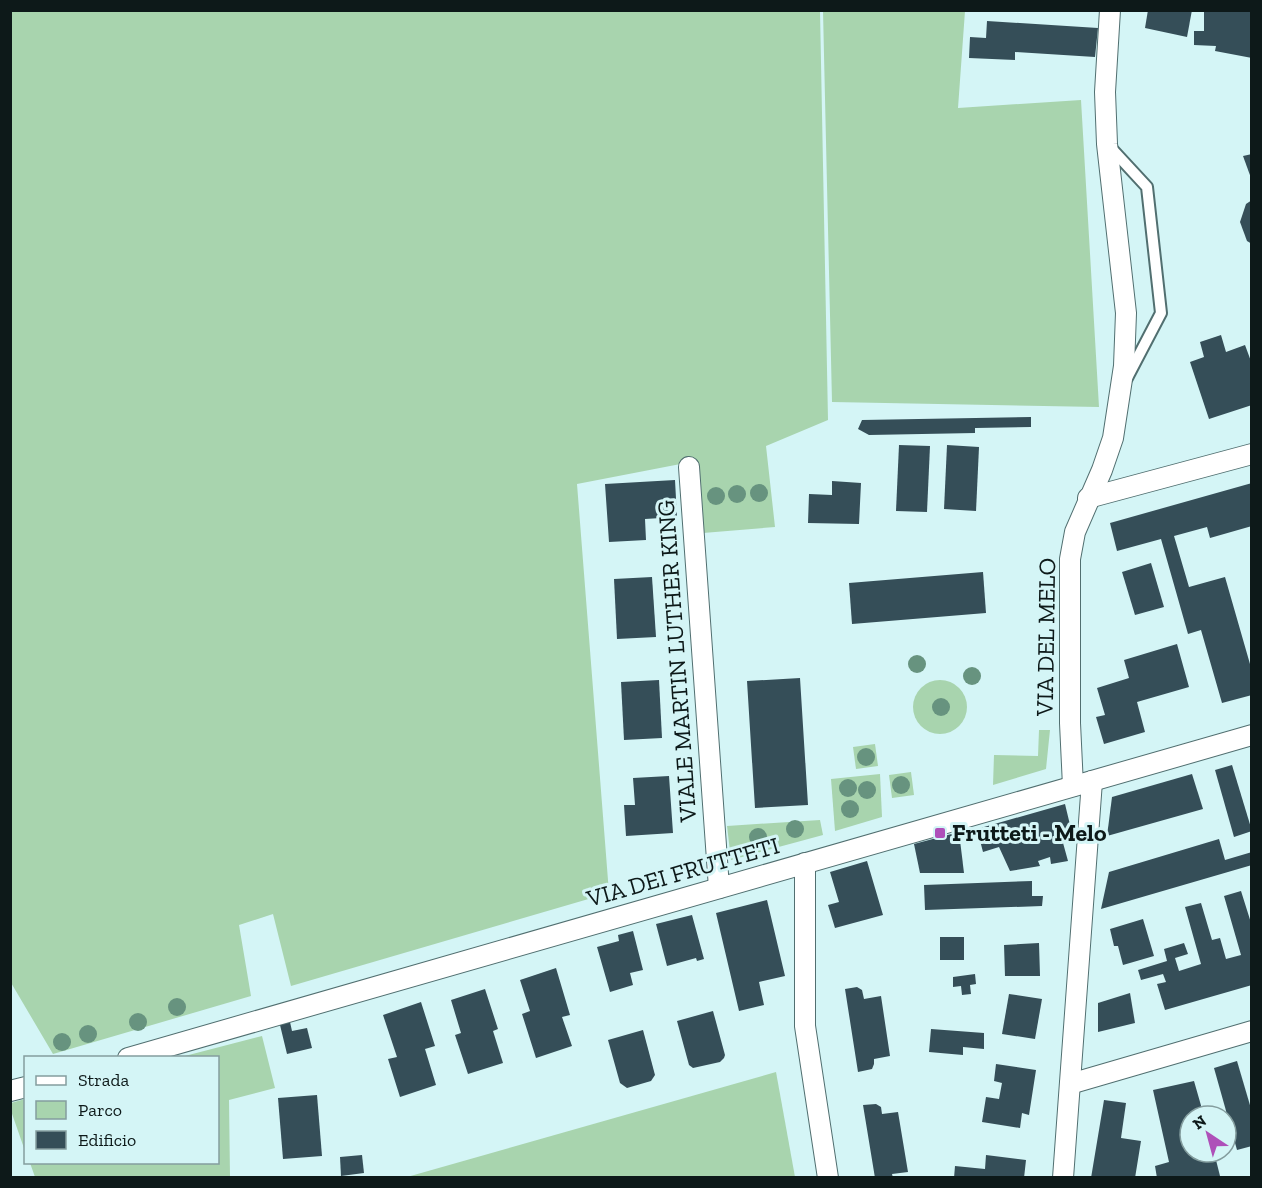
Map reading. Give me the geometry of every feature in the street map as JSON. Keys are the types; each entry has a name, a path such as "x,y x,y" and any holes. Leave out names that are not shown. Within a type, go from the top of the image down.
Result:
{"street":[{"name":"VIA DEL MELO","path":"1063,1178 1070,1084 1083,783 1070,723 1070,560 1075,531 1102,470 1113,438 1121,389 1126,313 1107,144 1105,92 1110,10"},
{"path":"1088,498 1251,454"},
{"name":"VIALE MARTIN LUTHER KING","path":"688,467 719,888"},
{"name":"VIA DEI FRUTTETI","path":"135,1056 1251,735"},
{"path":"806,863 805,1026 828,1178"},
{"path":"1070,1084 1251,1031"}],"lane":[{"name":"VIA DEL MELO","path":"1107,144 1147,187 1161,313 1121,389"}],"green space":[{"path":"10,11 820,11 828,420 766,446 775,527 703,533 696,461 577,484 609,893 291,986 273,914 239,925 251,996 53,1054 10,981"},
{"path":"823,11 965,11 958,108 1081,100 1099,407 832,402"},
{"path":"935,680 945,680 955,684 963,692 967,707 963,722 955,730 945,734 935,734 925,730 917,722 913,712 913,702 917,692 925,684"},
{"path":"1039,730 1050,730 1046,769 993,785 994,755 1038,756"},
{"path":"875,744 878,766 856,769 853,747"},
{"path":"911,772 914,795 892,798 889,775"},
{"path":"880,774 882,817 835,831 831,779"},
{"path":"820,820 823,835 731,860 727,826"},
{"path":"262,1036 275,1088 229,1100 230,1177 35,1177 30,1164 219,1164 219,1056 185,1056"},
{"path":"776,1072 795,1177 407,1177"},
{"path":"24,1100 24,1148 10,1108 11,1103"}],"building":[{"path":"1148,10 1192,10 1187,37 1145,28"},
{"path":"1204,10 1252,10 1252,58 1215,51 1216,46 1194,45 1194,31 1204,31"},
{"path":"987,21 1098,28 1095,57 1015,52 1015,60 969,58 970,37 986,38"},
{"path":"1252,154 1252,178 1251,178 1243,156"},
{"path":"1252,200 1252,244 1247,241 1240,222 1246,204"},
{"path":"1221,335 1226,352 1245,345 1252,364 1252,405 1209,419 1190,362 1204,357 1200,342"},
{"path":"1031,417 1031,427 975,428 975,433 869,435 858,429 862,420"},
{"path":"899,445 930,446 927,512 896,511"},
{"path":"947,445 979,447 976,511 944,509"},
{"path":"675,480 677,517 645,519 646,540 609,542 605,484"},
{"path":"832,481 861,483 859,524 808,523 809,494 832,495"},
{"path":"1252,483 1252,526 1210,538 1207,527 1174,536 1189,587 1225,577 1252,671 1252,695 1222,703 1201,630 1188,634 1161,539 1117,551 1110,523"},
{"path":"1151,563 1164,607 1135,615 1122,572"},
{"path":"983,572 986,613 852,624 849,583"},
{"path":"652,577 656,637 617,639 614,579"},
{"path":"1177,644 1189,687 1137,702 1145,732 1104,744 1096,717 1105,715 1097,688 1129,678 1124,660"},
{"path":"800,678 808,805 755,808 747,681"},
{"path":"659,680 662,738 624,740 621,682"},
{"path":"1232,765 1252,831 1234,837 1215,770"},
{"path":"1192,774 1203,809 1107,836 1112,797"},
{"path":"669,776 673,833 626,836 624,805 635,805 633,778"},
{"path":"1065,804 1071,829 1060,832 1068,861 1051,864 1050,857 1038,861 1040,866 1010,871 999,847 983,852 977,829"},
{"path":"959,832 964,873 920,873 914,844"},
{"path":"1219,839 1225,860 1252,852 1252,865 1101,909 1109,872"},
{"path":"867,861 883,915 835,928 828,905 839,902 830,872"},
{"path":"1032,881 1032,896 1043,896 1042,906 925,910 924,885"},
{"path":"1241,891 1252,926 1252,985 1165,1010 1157,984 1166,982 1163,974 1141,980 1138,970 1167,961 1164,949 1184,943 1188,954 1175,958 1179,971 1201,964 1185,907 1201,903 1212,940 1220,938 1226,959 1241,955 1224,896"},
{"path":"767,900 785,976 759,982 764,1005 739,1011 716,913"},
{"path":"692,915 704,959 697,961 696,958 667,966 656,924"},
{"path":"1143,919 1154,956 1123,965 1118,946 1114,946 1110,929"},
{"path":"633,931 643,970 630,973 633,985 610,992 597,947 619,941 618,935"},
{"path":"940,937 964,937 964,960 940,960"},
{"path":"1039,943 1040,976 1005,976 1004,945"},
{"path":"556,968 570,1015 562,1017 572,1046 536,1058 522,1014 530,1011 520,980"},
{"path":"975,974 976,984 970,985 971,994 962,995 961,986 953,987 953,977"},
{"path":"857,987 862,990 864,999 881,996 890,1056 874,1059 872,1069 858,1072 845,989"},
{"path":"485,989 498,1029 493,1031 503,1063 468,1074 455,1035 461,1033 451,1000"},
{"path":"1130,993 1135,1023 1098,1032 1098,1003"},
{"path":"1009,994 1042,999 1035,1039 1002,1034"},
{"path":"421,1002 435,1046 425,1049 436,1085 400,1097 388,1059 397,1057 383,1015"},
{"path":"713,1011 724,1058 720,1062 693,1068 689,1065 677,1021"},
{"path":"290,1022 292,1031 307,1028 312,1048 287,1054 280,1025"},
{"path":"931,1029 984,1033 984,1049 963,1047 963,1055 929,1052"},
{"path":"643,1030 655,1075 651,1081 627,1088 620,1083 608,1040"},
{"path":"1237,1061 1252,1112 1252,1146 1238,1150 1238,1104 1224,1104 1214,1068"},
{"path":"996,1064 1036,1070 1029,1115 1022,1113 1020,1128 982,1122 986,1097 999,1099 1002,1083 994,1081"},
{"path":"1194,1081 1201,1104 1178,1104 1178,1164 1217,1164 1220,1176 1157,1178 1155,1166 1169,1162 1153,1090"},
{"path":"317,1095 322,1156 283,1159 278,1098"},
{"path":"1104,1100 1126,1103 1121,1138 1141,1141 1135,1178 1091,1178"},
{"path":"876,1104 881,1107 882,1114 898,1112 908,1172 892,1174 893,1178 875,1178 863,1105"},
{"path":"362,1155 364,1173 341,1176 340,1157"},
{"path":"986,1155 1026,1160 1024,1178 954,1178 955,1166 985,1169"}],"place":[{"name":"Frutteti - Melo","path":"940,833"}]}
